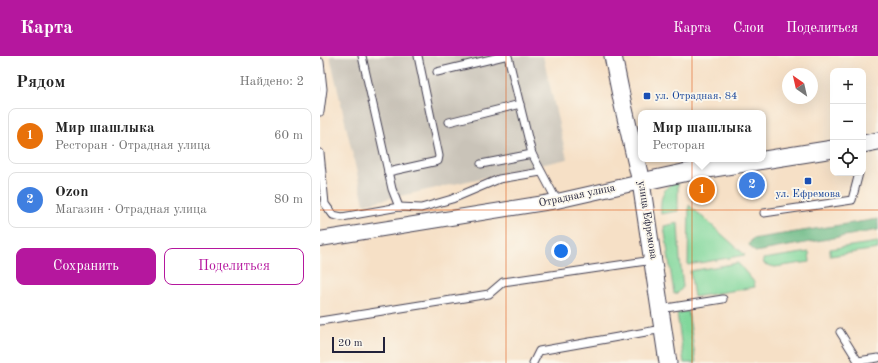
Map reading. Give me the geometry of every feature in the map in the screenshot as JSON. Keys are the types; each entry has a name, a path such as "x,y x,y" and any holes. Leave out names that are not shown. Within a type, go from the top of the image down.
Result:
{"street":[{"name":"улица Ефремова","path":"613,56 641,182 668,363"},
{"path":"866,143 878,141"},
{"name":"Отрадная улица","path":"766,159 830,148"},
{"name":"Отрадная улица","path":"320,239 557,201 683,173 749,162"}],"lane":[{"path":"362,56 392,189 399,207"},
{"path":"388,172 438,161 439,156 418,56"},
{"path":"437,72 504,56"},
{"path":"508,56 532,154 557,201"},
{"path":"320,62 323,89 320,112"},
{"path":"449,122 520,104"},
{"path":"320,153 325,204 334,215 342,217 399,207 421,208 452,199 499,179 541,172"},
{"path":"481,164 532,154"},
{"path":"764,213 852,200 858,176"},
{"path":"320,321 489,294 504,282 653,260"},
{"path":"660,309 723,299"},
{"path":"533,363 539,351 663,329"},
{"path":"840,332 858,361 874,360"}],"shaded area":[{"path":"330,56 543,56 567,159 364,204"}],"green space":[{"path":"673,183 678,183 678,211 661,214 662,196 666,189"},
{"path":"689,205 745,255 688,265"},
{"path":"878,219 878,230 755,252 749,245 752,239"},
{"path":"678,223 683,287 678,293 674,294 664,226"},
{"path":"878,242 878,249 830,256 830,249"},
{"path":"809,252 810,262 775,267 764,264 763,259"},
{"path":"738,263 754,282 755,287 694,297 690,271"},
{"path":"688,311 696,363 684,363 677,313"}],"place":[{"name":"ул. Отрадная, 84","path":"647,96"},
{"name":"ул. Ефремова","path":"808,181"},
{"name":"Ozon","path":"752,185"},
{"name":"Мир шашлыка","path":"702,190"}]}
